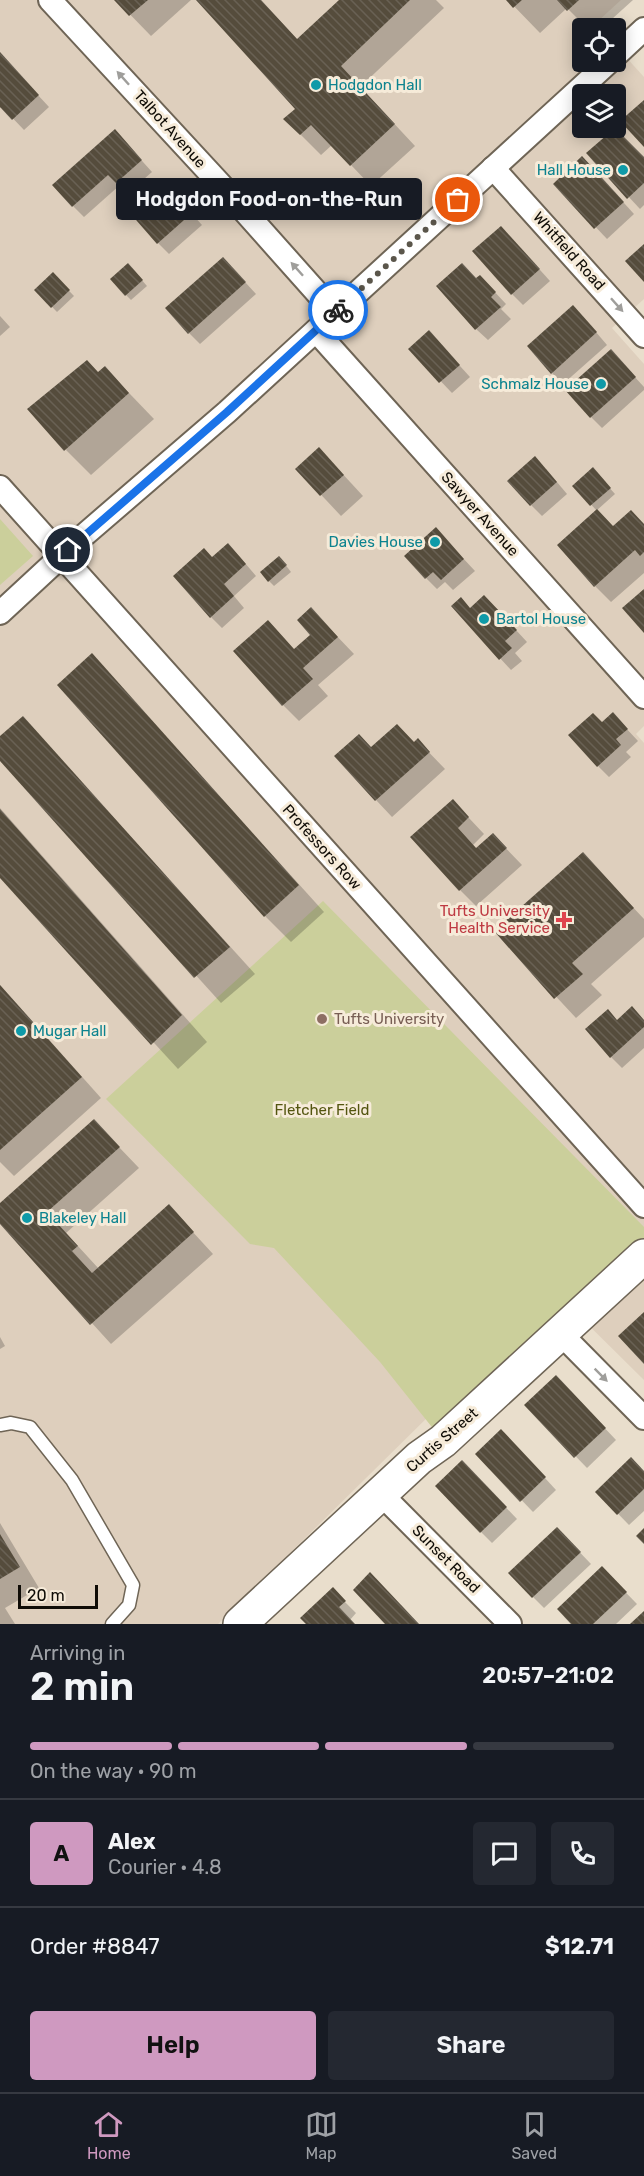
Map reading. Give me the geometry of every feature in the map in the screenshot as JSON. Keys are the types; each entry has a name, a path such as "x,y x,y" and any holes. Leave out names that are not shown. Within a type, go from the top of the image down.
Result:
{"street":[{"name":"Talbot Avenue","path":"50,0 213,176 335,313"},
{"path":"626,46 644,29"},
{"path":"0,613 61,556 316,331 598,72"},
{"name":"Whitfield Road","path":"493,168 644,336"},
{"name":"Sawyer Avenue","path":"316,331 644,697"},
{"name":"Professors Row","path":"0,487 644,1206"},
{"name":"Curtis Street","path":"240,1624 419,1458 443,1441 644,1256"},
{"path":"560,1333 644,1418"},
{"name":"Sunset Road","path":"381,1494 510,1624"}],"lane":[{"path":"0,1425 10,1423 30,1426 72,1480 133,1585 129,1605 112,1624"}],"shaded area":[{"name":"Tufts University","path":"0,0 621,0 601,18 572,18 572,72 626,72 626,57 644,77 644,299 612,328 644,364 644,726 636,734 644,743 644,1380 558,1295 437,1408 218,1624 0,1624"}],"green space":[{"path":"0,519 33,556 0,585"},
{"name":"Fletcher Field","path":"323,901 644,1227 644,1256 443,1441 380,1362 274,1248 250,1244 106,1099"}],"building":[{"path":"114,0 148,0 129,16"},
{"name":"Hodgdon Hall","path":"196,0 261,0 297,39 339,0 410,0 341,66 395,124 350,166 311,125 300,135 283,119 295,109"},
{"path":"506,0 522,0 513,8"},
{"path":"557,0 579,0 567,11"},
{"path":"0,52 39,95 12,120 0,107"},
{"path":"644,100 644,147 626,128 626,116"},
{"path":"115,129 142,160 116,183 108,175 72,207 52,185"},
{"name":"Hall House","path":"603,138 625,138 644,157 644,183 627,199 586,153"},
{"path":"582,156 624,202 594,229 553,184"},
{"path":"165,183 192,213 157,244 130,213"},
{"path":"501,226 540,269 511,295 472,251"},
{"path":"644,244 644,282 625,261"},
{"path":"223,257 246,282 188,334 165,308"},
{"path":"128,263 143,280 125,296 110,279"},
{"path":"462,263 476,278 480,275 496,292 491,297 501,307 475,330 436,286"},
{"path":"53,272 70,290 51,308 34,290"},
{"path":"573,305 597,332 551,374 527,346"},
{"path":"429,330 460,365 439,383 408,349"},
{"name":"Schmalz House","path":"611,349 636,377 590,418 565,390"},
{"path":"87,360 98,372 105,366 129,393 64,451 27,409"},
{"path":"319,447 344,475 320,496 295,469"},
{"path":"535,456 557,482 530,506 507,481"},
{"path":"593,467 611,488 590,506 572,486"},
{"path":"597,509 613,526 631,510 644,524 644,552 640,556 635,550 594,587 557,545"},
{"name":"Davies House","path":"436,527 464,559 441,580 433,572 425,579 404,556"},
{"path":"228,543 246,564 224,584 234,596 210,618 173,576 204,548 212,557"},
{"path":"279,556 287,565 268,582 260,572"},
{"path":"644,589 644,633 622,608"},
{"name":"Bartol House","path":"484,595 517,630 505,641 512,648 499,660 451,606 461,597 470,608"},
{"path":"311,607 338,637 303,668 313,679 282,706 233,651 268,620 294,649 310,635 297,620"},
{"path":"92,653 299,885 264,917 57,685"},
{"path":"613,712 628,729 616,739 621,745 597,767 568,735 593,713 602,722"},
{"path":"23,716 230,947 194,978 0,761 0,736"},
{"path":"397,724 414,742 418,738 430,752 375,801 334,756 359,734 371,747"},
{"path":"453,799 469,817 458,828 476,848 493,833 507,848 459,891 410,837"},
{"path":"0,809 182,1015 151,1045 0,878"},
{"name":"Tufts University Health Service","path":"583,852 634,908 572,963 583,974 554,999 494,931"},
{"name":"Mugar Hall","path":"0,985 82,1077 0,1150"},
{"path":"632,1006 644,1020 644,1027 610,1058 585,1029 608,1009 617,1020"},
{"name":"Blakeley Hall","path":"94,1119 120,1147 47,1212 78,1246 72,1251 92,1273 169,1204 194,1232 90,1325 0,1224 0,1203"},
{"path":"644,1312 644,1364 618,1336"},
{"path":"556,1375 606,1428 574,1458 524,1405"},
{"path":"501,1429 546,1477 520,1502 475,1454"},
{"path":"631,1457 644,1471 644,1489 617,1515 595,1492"},
{"path":"462,1460 507,1507 480,1533 435,1486"},
{"path":"557,1527 581,1552 532,1598 508,1573"},
{"path":"644,1528 644,1544 636,1536"},
{"path":"0,1534 20,1567 0,1579"},
{"path":"602,1566 627,1592 593,1624 571,1624 557,1609"},
{"path":"370,1572 419,1624 385,1624 353,1590"},
{"path":"333,1587 346,1601 339,1607 355,1624 306,1624 300,1618"},
{"path":"644,1611 644,1624 630,1624"}],"way so far":[{"path":"338,310 458,200"}],"place":[{"name":"Hodgdon Hall","path":"316,85"},
{"name":"Hall House","path":"623,170"},
{"name":"Hodgdon Food-on-the-Run","path":"458,200"},
{"name":"Schmalz House","path":"601,384"},
{"name":"Davies House","path":"435,542"},
{"name":"Bartol House","path":"484,619"},
{"name":"Tufts University Health Service","path":"564,920"},
{"name":"Tufts University","path":"322,1019"},
{"name":"Mugar Hall","path":"21,1031"},
{"name":"Blakeley Hall","path":"27,1218"}],"route":[{"path":"68,550 227,412 338,310"}]}
